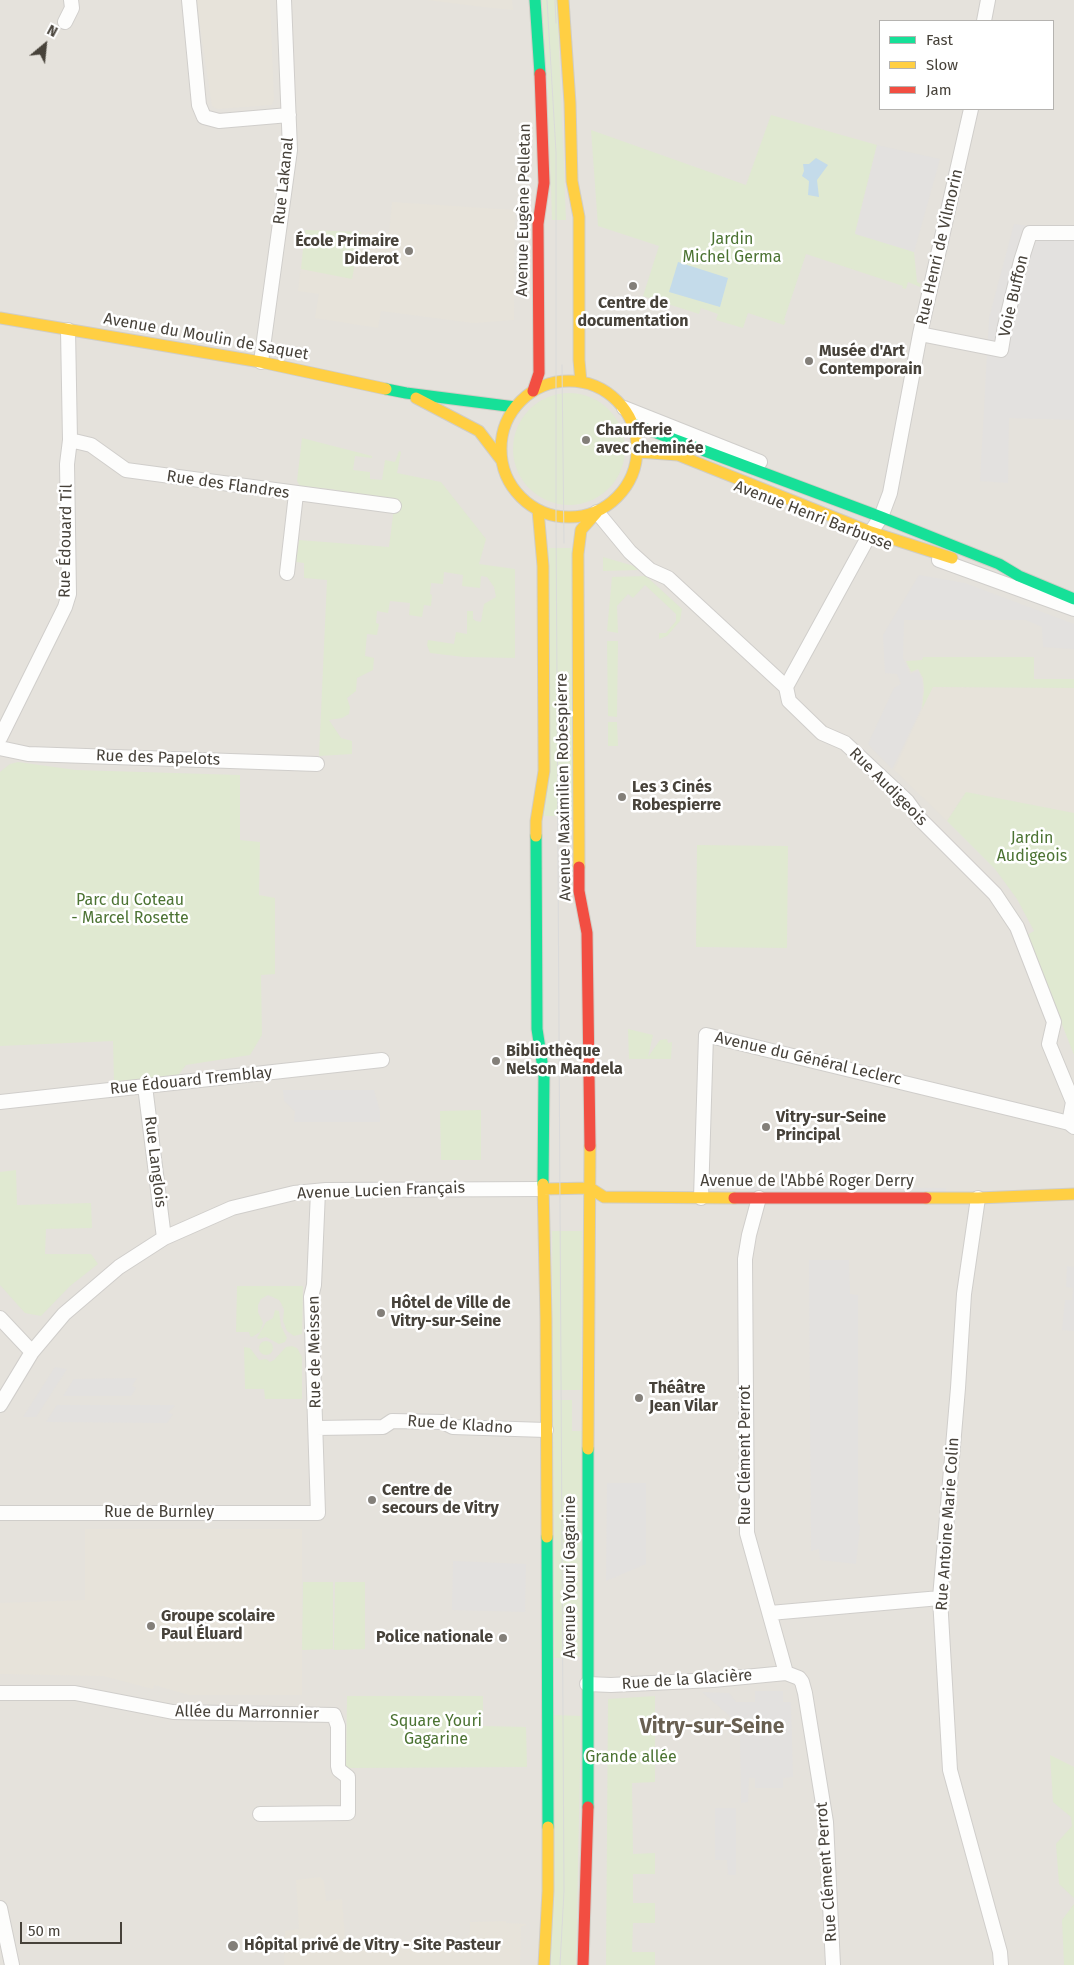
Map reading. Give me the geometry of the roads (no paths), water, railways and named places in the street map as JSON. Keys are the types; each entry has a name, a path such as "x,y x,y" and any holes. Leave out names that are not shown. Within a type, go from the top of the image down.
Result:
{"main road":[{"name":"Avenue Eugène Pelletan","path":"533,391 539,372 538,224 544,183 542,102 535,0"},
{"path":"564,0 572,181 579,225 579,360 581,382"},
{"name":"Avenue du Moulin de Saquet","path":"0,318 261,362 406,393 515,407"},
{"path":"555,382 581,382 597,387 612,396 624,408 636,438 637,456 632,476 624,491 612,503 597,512 581,517 564,518 538,510 521,498 508,481 500,447 507,419 515,407 533,391 555,382"},
{"name":"Avenue du Moulin de Saquet","path":"406,393 479,432 502,461"},
{"name":"Avenue Henri Barbusse","path":"632,424 881,517 999,564 1019,576 1074,599"},
{"name":"Avenue Maximilien Robespierre","path":"538,510 543,566 544,770 536,821 537,1029 544,1075 543,1189"},
{"name":"Avenue Maximilien Robespierre","path":"590,1188 587,934 579,891 577,607 578,554 581,530 597,512"},
{"name":"Avenue Henri Barbusse","path":"868,536 1019,576"},
{"name":"Avenue de l'Abbé Roger Derry","path":"543,1189 590,1188 604,1197 701,1198 978,1198 1074,1194"},
{"name":"Avenue Youri Gagarine","path":"583,1965 586,1900 590,1188"},
{"name":"Avenue Youri Gagarine","path":"543,1189 548,1891 544,1965"}],"street":[{"path":"65,22 72,8 71,0"},
{"path":"189,0 199,105 204,117 219,121 289,115"},
{"name":"Rue Lakanal","path":"261,362 290,150 284,0"},
{"path":"984,20 988,0"},
{"name":"Rue Henri de Vilmorin","path":"786,687 868,536 881,517 890,493 920,334 972,110"},
{"name":"Voie Buffon","path":"920,334 1002,350 1005,326 1030,233 1074,233"},
{"name":"Rue Édouard Til","path":"0,738 66,607 69,594 67,464 70,440 68,330"},
{"name":"Avenue Henri Barbusse","path":"624,408 862,502 881,517"},
{"name":"Rue des Flandres","path":"70,440 91,444 126,470 394,506"},
{"name":"Avenue Henri Barbusse","path":"637,456 671,460 868,536 967,569 1074,609"},
{"path":"287,572 296,494"},
{"name":"Rue Audigeois","path":"597,512 630,552 650,570 668,578 786,687 789,701 795,707 822,732 845,743 907,801 920,819 995,894 1017,927 1054,1022 1049,1044 1073,1102 1072,1125"},
{"name":"Rue des Papelots","path":"0,748 28,754 317,764"},
{"name":"Avenue du Général Leclerc","path":"701,1198 706,1035 1072,1125"},
{"name":"Rue Édouard Tremblay","path":"0,1102 382,1060"},
{"name":"Rue Langlois","path":"145,1086 164,1238"},
{"name":"Avenue Lucien Français","path":"0,1405 32,1352 64,1314 119,1267 164,1238 232,1208 294,1193 318,1191 360,1189 543,1189"},
{"name":"Rue de Meissen","path":"318,1191 314,1285 311,1297 318,1513"},
{"name":"Rue Clément Perrot","path":"759,1198 745,1259 747,1533 786,1673 796,1676 802,1682 826,1822 833,1965"},
{"name":"Rue Antoine Marie Colin","path":"978,1198 964,1294 940,1598 950,1770 1000,1952 1001,1965"},
{"path":"0,1318 32,1352"},
{"name":"Rue de Kladno","path":"316,1428 384,1427 392,1422 443,1422 453,1427 546,1430"},
{"name":"Rue de Burnley","path":"0,1513 318,1513"},
{"path":"770,1613 940,1598"},
{"name":"Rue de la Glacière","path":"587,1684 611,1685 714,1680 786,1673"},
{"name":"Allée du Marronnier","path":"0,1693 75,1693 173,1712 334,1715 338,1726 338,1766 339,1770 348,1777 348,1813 260,1814"},
{"path":"0,1908 12,1965"}],"water":[{"path":"816,158 828,165 817,180 819,197 808,195 809,181 802,176 804,171 803,164 809,164"},
{"path":"678,262 728,278 720,307 669,292"}],"tram line":[{"path":"547,0 556,152 556,516 564,1891 560,1965"},
{"path":"555,0 556,23"},
{"path":"562,365 564,543"}],"place":[{"name":"École Primaire Diderot","path":"409,251"},
{"name":"Centre de documentation","path":"633,286"},
{"name":"Musée d'Art Contemporain","path":"809,361"},
{"name":"Chaufferie avec cheminée","path":"586,440"},
{"name":"Les 3 Cinés Robespierre","path":"622,797"},
{"name":"Bibliothèque Nelson Mandela","path":"496,1061"},
{"name":"Vitry-sur-Seine Principal","path":"766,1127"},
{"name":"Hôtel de Ville de Vitry-sur-Seine","path":"381,1313"},
{"name":"Théâtre Jean Vilar","path":"639,1398"},
{"name":"Centre de secours de Vitry","path":"372,1500"},
{"name":"Groupe scolaire Paul Éluard","path":"151,1626"},
{"name":"Police nationale","path":"503,1638"},
{"name":"Hôpital privé de Vitry - Site Pasteur","path":"233,1946"}],"district":[{"name":"Vitry-sur-Seine","path":"712,1727"}],"park label":[{"name":"Jardin Michel Germa","path":"732,249"},
{"name":"Jardin Audigeois","path":"1032,848"},
{"name":"Parc du Coteau - Marcel Rosette","path":"130,910"},
{"name":"Square Youri Gagarine","path":"436,1731"},
{"name":"Grande allée","path":"631,1758"}]}
